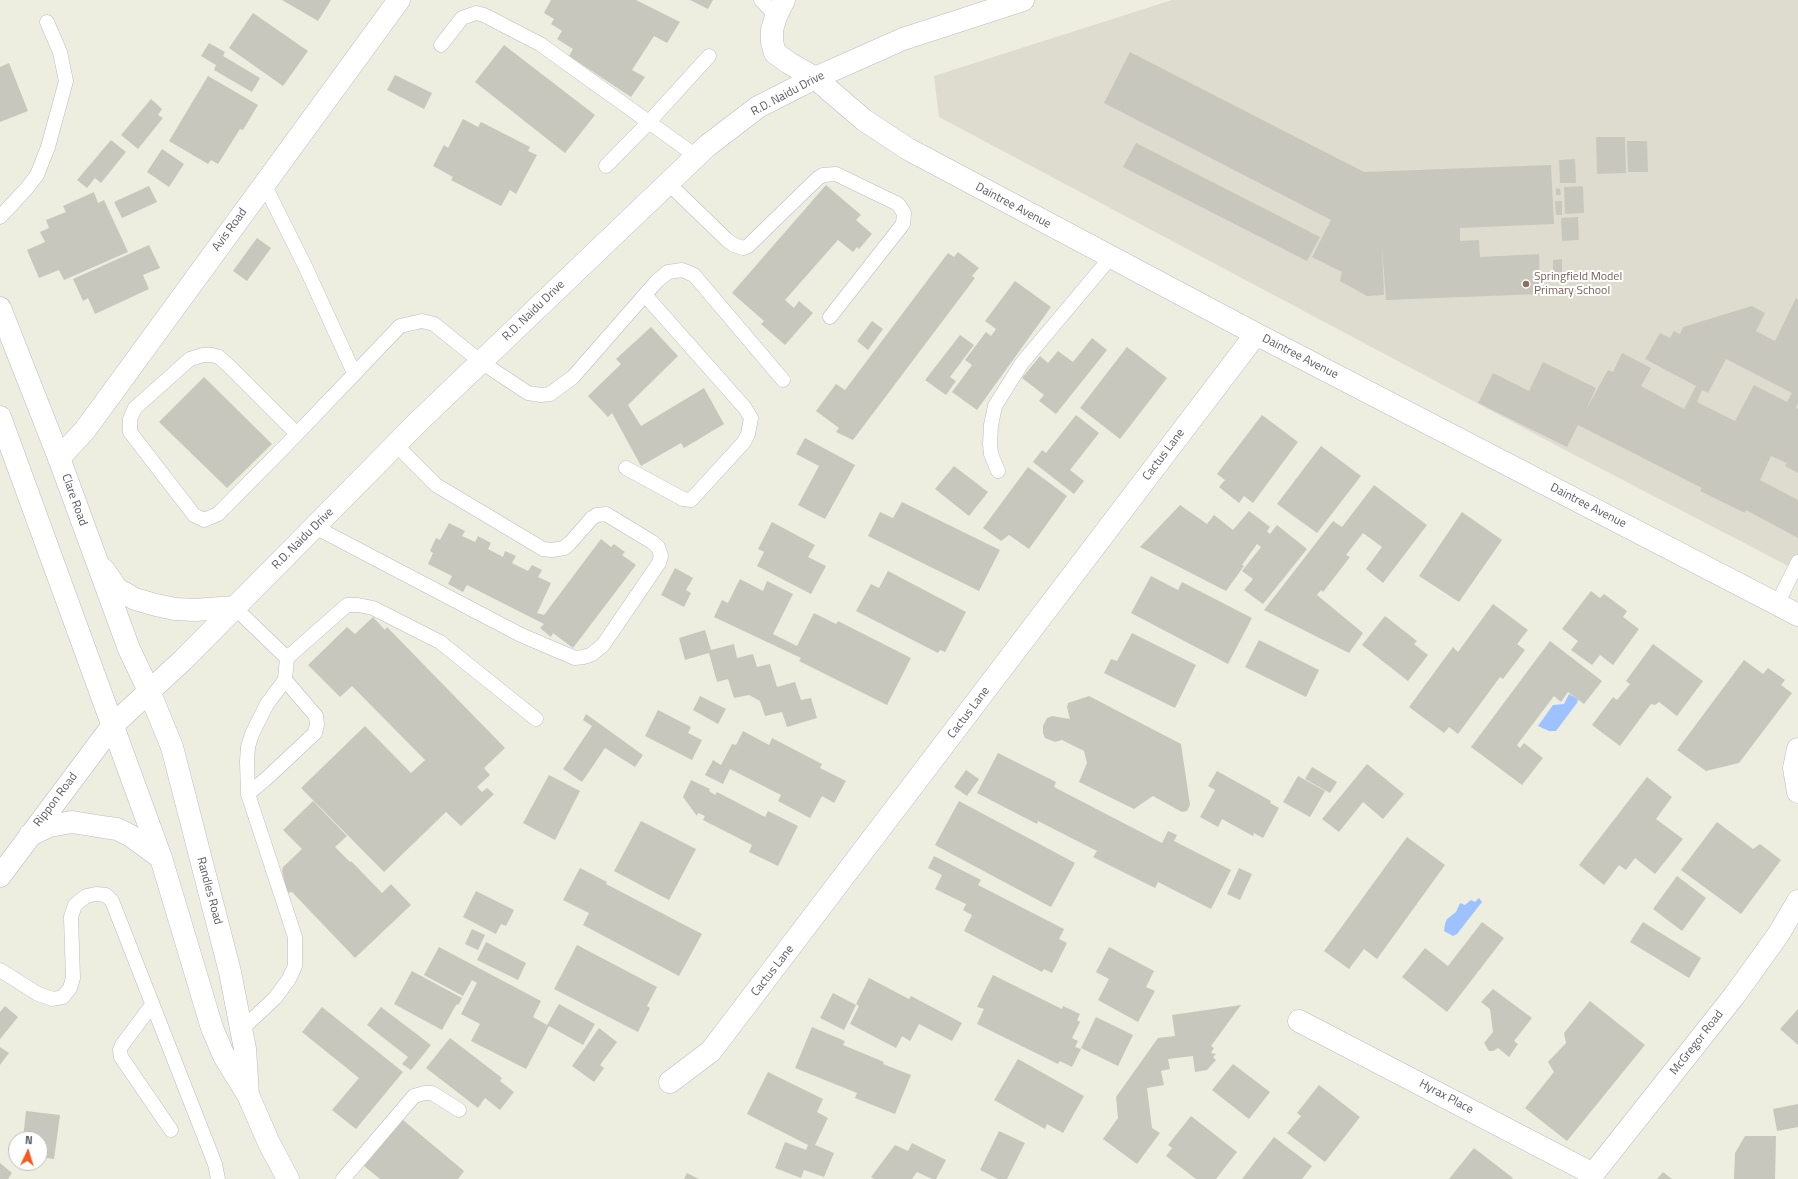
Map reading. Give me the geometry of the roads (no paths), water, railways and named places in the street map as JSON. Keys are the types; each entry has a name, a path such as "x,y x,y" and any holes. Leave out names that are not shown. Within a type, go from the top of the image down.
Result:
{"street":[{"name":"Avis Road","path":"59,458 85,430 399,0"},
{"name":"R.D. Naidu Drive","path":"113,725 183,660 396,445 481,362 696,156 758,107 815,78 903,39 1023,0"},
{"name":"Daintree Avenue","path":"780,8 772,36 775,53 815,78 864,120 908,149 1256,334 1798,615"},
{"name":"Clare Road","path":"0,308 59,458 129,649 149,691"},
{"name":"Cactus Lane","path":"670,1082 711,1051 1256,334"},
{"path":"0,417 113,725"},
{"path":"93,554 117,589 135,599 175,609 195,610 234,607"},
{"name":"Randles Road","path":"149,691 172,747 230,972 245,1049 248,1094"},
{"name":"Rippon Road","path":"0,876 113,725"},
{"name":"Randles Road","path":"113,725 161,858 212,1028 224,1056 248,1094 269,1143 288,1179"},
{"path":"1798,749 1794,768 1798,792"},
{"path":"30,835 49,826 72,822 103,826 118,830 131,836 161,858"},
{"name":"McGregor Road","path":"1591,1176 1734,996 1778,935 1798,901"},
{"name":"Hyrax Place","path":"1299,1021 1591,1176"}],"lane":[{"path":"761,0 780,8"},
{"path":"441,45 462,18 476,14 484,15 540,44 696,156"},
{"path":"0,217 37,175 48,147 66,81 60,52 47,22"},
{"path":"606,166 650,122 708,56"},
{"path":"668,183 727,240 734,245 743,248 748,246 818,178 824,175 836,174 898,204 904,213 903,224 830,317"},
{"path":"264,184 305,266 354,372"},
{"path":"998,471 991,454 990,444 990,425 995,406 1022,363 1112,257"},
{"path":"297,434 228,365 218,357 212,355 203,355 190,359 135,408 130,419 130,432 194,515 204,520 218,514 297,434 354,372 400,326 422,321 434,324 481,362 528,393 541,395 550,394 573,377 645,295 668,272 682,270 694,275 783,380"},
{"path":"626,468 683,499 691,500 744,442 748,434 751,418 745,408 645,295"},
{"path":"315,527 521,635 575,658 592,654 603,645 660,563 661,556 658,547 606,514 597,515 592,518 564,548 552,550 543,549 436,485 396,445"},
{"path":"1777,604 1798,562"},
{"path":"242,1029 275,998 289,980 295,966 295,937 248,794 247,761 248,747 252,734 267,704 285,680 287,658 347,605 358,605 373,608 440,642 536,719"},
{"path":"234,607 287,658"},
{"path":"248,794 315,733 317,725 316,716 285,680"},
{"path":"0,970 38,994 53,999 63,997 70,988 73,978 71,917 75,906 86,896 96,894 106,895 112,901 215,1164 218,1179"},
{"path":"152,1004 122,1045 120,1050 121,1057 171,1130"},
{"path":"343,1179 414,1096 432,1093 459,1110"}],"water":[{"path":"1569,694 1578,699 1577,703 1556,731 1549,731 1538,726 1553,705 1564,704"},
{"path":"1479,898 1482,902 1457,934 1453,936 1444,931 1447,919 1456,912 1460,903 1465,905 1471,900 1475,902"}],"place":[{"name":"Springfield Model Primary School","path":"1526,284"}]}
